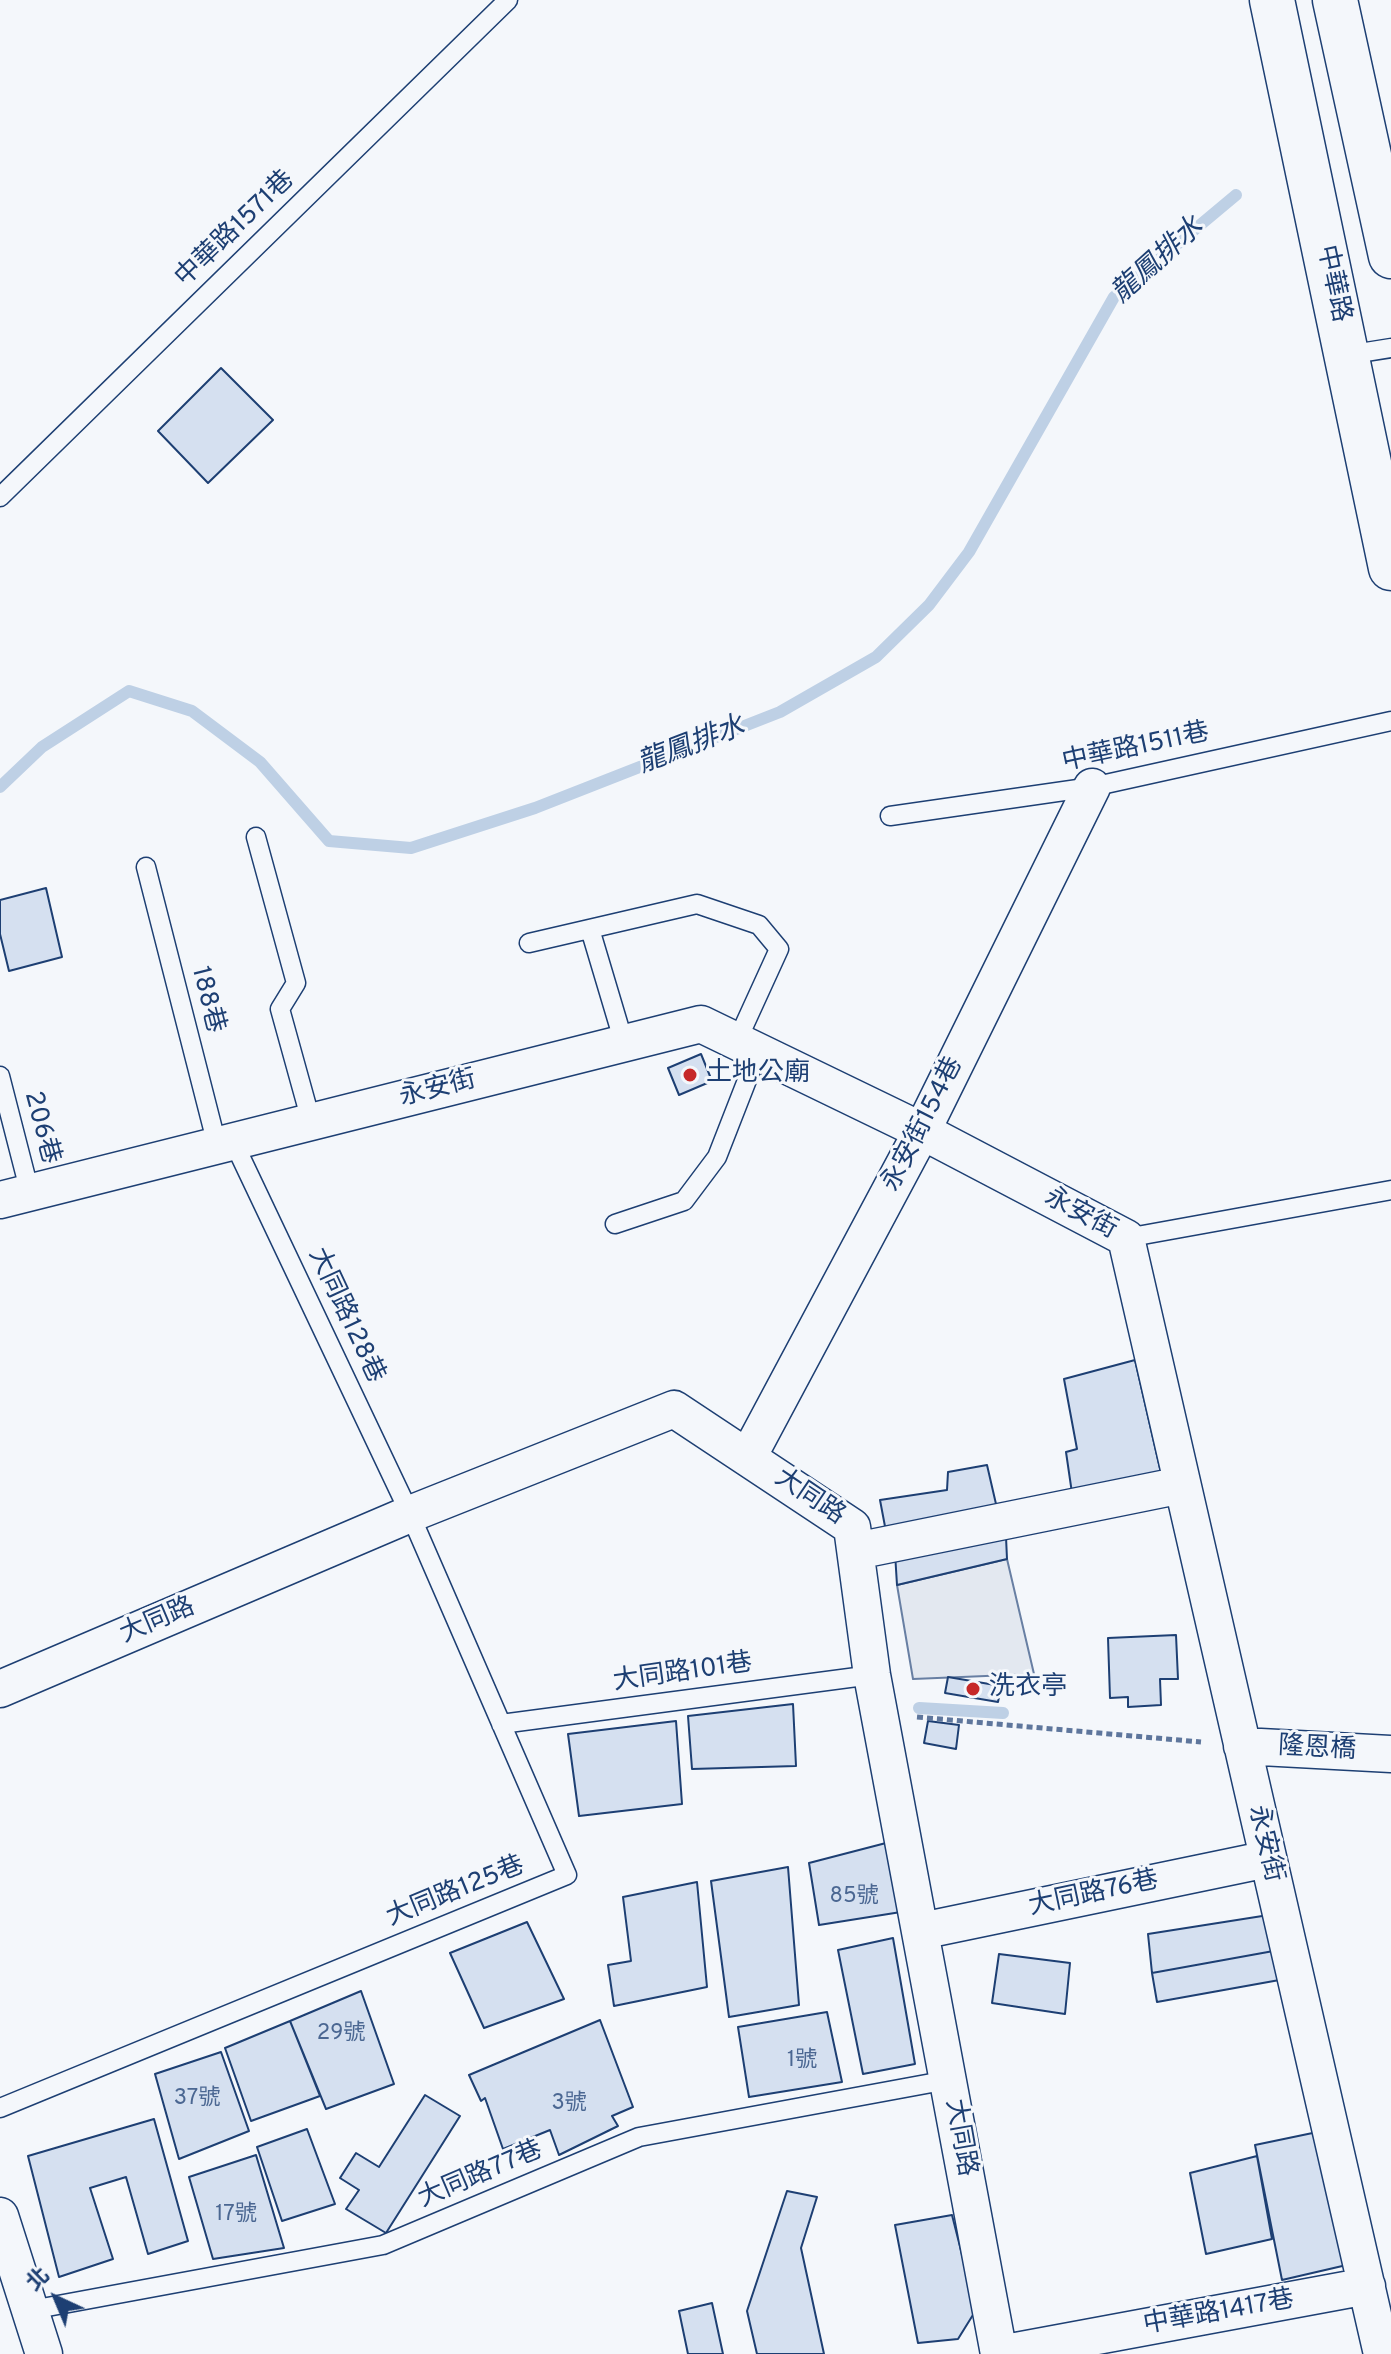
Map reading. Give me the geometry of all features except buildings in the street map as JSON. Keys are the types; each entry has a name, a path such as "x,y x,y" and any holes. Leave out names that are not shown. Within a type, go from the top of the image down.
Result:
{"main road":[{"name":"中華路","path":"1272,0 1391,568"},
{"path":"1335,0 1391,256"}],"street":[{"name":"永安街154巷","path":"748,1457 922,1131 1092,787"},
{"name":"永安街","path":"15,1196 701,1024 922,1131 1126,1238 1268,1859 1373,2285 1382,2354"},
{"name":"大同路","path":"0,1689 410,1514 674,1409 748,1457 852,1527 872,1675 1000,2354"},
{"path":"856,1551 1182,1485"},
{"name":"隆恩橋","path":"1242,1746 1391,1754"},
{"name":"大同路76巷","path":"921,1931 1268,1859"},
{"path":"0,2216 44,2354"},
{"name":"中華路1417巷","path":"1000,2354 1373,2285"}],"lane":[{"name":"中華路1571巷","path":"0,497 508,0"},
{"path":"1347,355 1391,348"},
{"name":"中華路1511巷","path":"890,816 1092,787 1391,721"},
{"path":"256,837 296,983 280,1009 311,1121"},
{"name":"188巷","path":"146,867 225,1143"},
{"path":"529,943 697,904 759,925 779,949 717,1157 684,1201 615,1224"},
{"path":"590,929 624,1043"},
{"name":"206巷","path":"0,1076 15,1196"},
{"name":"大同路128巷","path":"225,1143 410,1514"},
{"path":"1126,1238 1391,1190"},
{"name":"大同路125巷","path":"0,2108 567,1875 410,1514"},
{"name":"大同路101巷","path":"501,1724 872,1675"},
{"name":"大同路77巷","path":"31,2310 383,2245 639,2137 948,2080"}],"path":[{"path":"879,1713 1242,1746"}],"shaded area":[{"path":"1007,1559 1034,1674 913,1679 897,1585"}],"waterway":[{"name":"龍鳳排水","path":"0,787 42,747 129,691 192,711 260,762 329,841 411,848 535,808 780,712 876,657 929,605 969,552 1114,297 1236,195"},
{"path":"919,1708 1003,1713"}],"place":[{"name":"土地公廟","path":"690,1075"},
{"name":"洗衣亭","path":"973,1689"}]}
